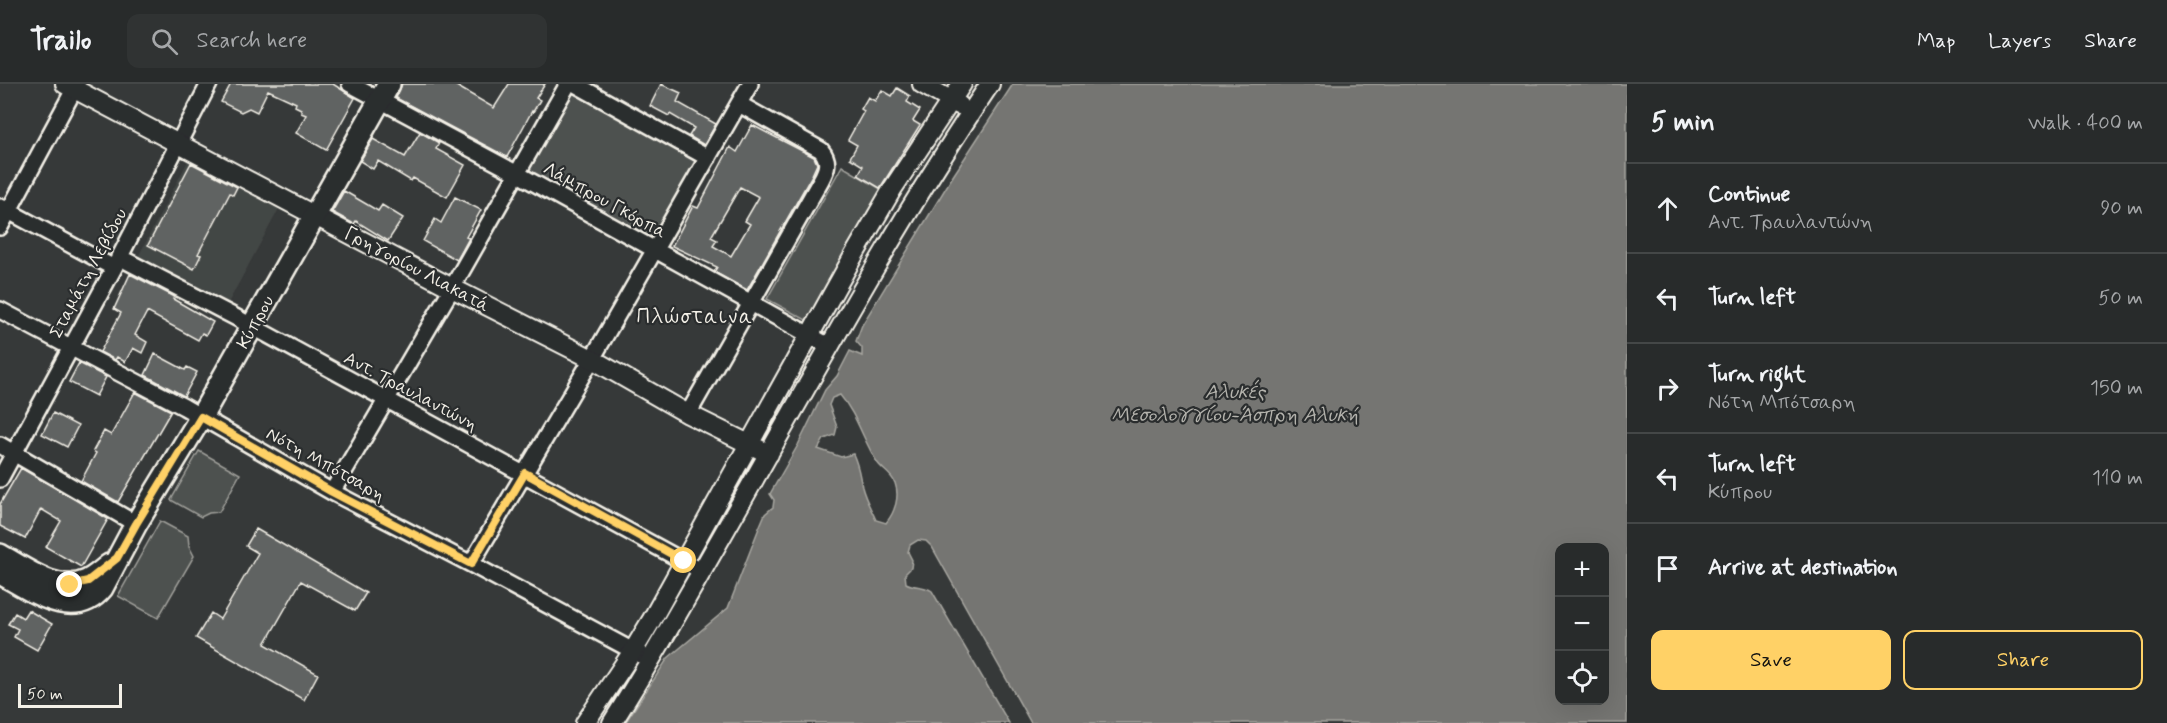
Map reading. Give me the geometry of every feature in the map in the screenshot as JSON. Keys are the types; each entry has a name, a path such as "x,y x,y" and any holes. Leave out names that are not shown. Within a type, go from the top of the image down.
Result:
{"main road":[{"name":"Κύπρου","path":"68,594 83,602 98,592 201,417 384,92"},
{"path":"0,555 68,594 56,602 0,573"}],"street":[{"name":"Σταμάτη Λεβίδου","path":"0,479 117,262 209,84"},
{"name":"Λάμπρου Γκόρπα","path":"350,84 384,92 516,173 830,346"},
{"path":"332,492 568,84"},
{"path":"575,84 708,158"},
{"path":"471,564 750,84"},
{"path":"922,84 971,112"},
{"path":"585,723 633,651 893,188 962,84"},
{"path":"612,723 702,571 891,239 990,84"},
{"name":"Γρηγορίου Λιακατά","path":"73,86 452,288 592,359 688,414 769,454"},
{"path":"0,227 4,209 73,86"},
{"path":"688,414 828,165 826,156 821,150 739,104"},
{"name":"Αντ. Τραυλαντώνη","path":"4,209 253,326 702,571"},
{"name":"Νότη Μπότσαρη","path":"0,310 201,417 332,492 650,660"},
{"path":"0,446 136,524"}],"shaded area":[{"path":"573,91 697,162 652,240 527,170"},
{"path":"190,157 281,205 227,305 138,257"},
{"path":"842,166 884,191 810,322 767,299"},
{"path":"199,451 240,474 219,512 201,517 171,500"},
{"path":"160,521 188,536 189,546 194,556 158,618 118,596"}],"water":[{"name":"Αλυκές Μεσολογγίου-Άσπρη Αλυκή","path":"1013,84 1627,84 1627,723 1031,723 932,547 926,541 918,540 910,545 908,552 912,560 911,568 905,574 906,583 932,591 1009,723 625,723 668,658 728,608 765,514 773,507 774,500 770,494 798,445 825,390 837,376 850,351 862,356 862,348 856,341 862,325 953,176","holes":["840,395 851,411 877,462 895,483 896,504 886,523 876,520 870,508 853,454 841,457 818,449 824,439 835,435 837,427 829,405 832,398"]}],"building":[{"path":"231,84 333,84 355,98 326,150 296,133 306,115 295,106 296,103 268,90 257,112 249,108 241,112 221,102"},
{"path":"402,84 453,84 494,108 509,84 545,84 536,98 540,100 507,157 396,98"},
{"path":"661,84 681,93 677,102 716,124 704,145 689,136 694,128 650,106"},
{"path":"897,88 910,96 907,102 920,110 913,121 920,125 880,188 858,175 863,166 850,158 857,145 848,140 864,111 861,109 868,97 875,101 882,90 892,96"},
{"path":"752,125 814,157 817,164 747,290 714,272 717,267 672,246 693,206 698,208 730,147 737,152","holes":["740,187 759,197 745,221 750,224 731,256 713,246 717,240 711,237"]},
{"path":"420,132 439,143 436,149 465,165 447,197 413,178 411,181 378,161 373,169 360,161 373,139 405,157"},
{"path":"191,163 237,187 233,195 230,193 198,254 201,255 194,269 148,245"},
{"path":"344,191 378,211 382,205 403,218 388,241 356,221 354,224 332,212"},
{"path":"455,197 481,210 466,237 469,238 457,260 423,241 435,219 441,223"},
{"path":"130,274 175,297 173,299 213,322 206,335 202,333 198,340 147,312 135,335 147,342 142,353 133,348 125,362 117,357 115,360 100,352 121,313 114,309"},
{"path":"155,354 185,370 187,367 197,372 184,396 145,375"},
{"path":"79,363 106,377 96,396 69,382"},
{"path":"135,392 171,411 118,502 81,481 96,453 93,451 104,431 111,435"},
{"path":"53,413 78,426 67,447 42,434"},
{"path":"21,468 108,519 81,567 46,547 61,521 41,509 25,539 0,526 0,504"},
{"path":"256,529 366,593 355,611 301,581 265,644 318,674 304,700 196,638 211,613 220,619 258,553 246,546"},
{"path":"28,610 52,624 37,650 14,637 18,629 8,624 15,613 23,618"}],"district":[{"name":"Πλώσταινα","path":"695,316"}],"route":[{"path":"70,585 88,581 117,558 201,417 332,492 471,564 525,473 684,561"}]}
